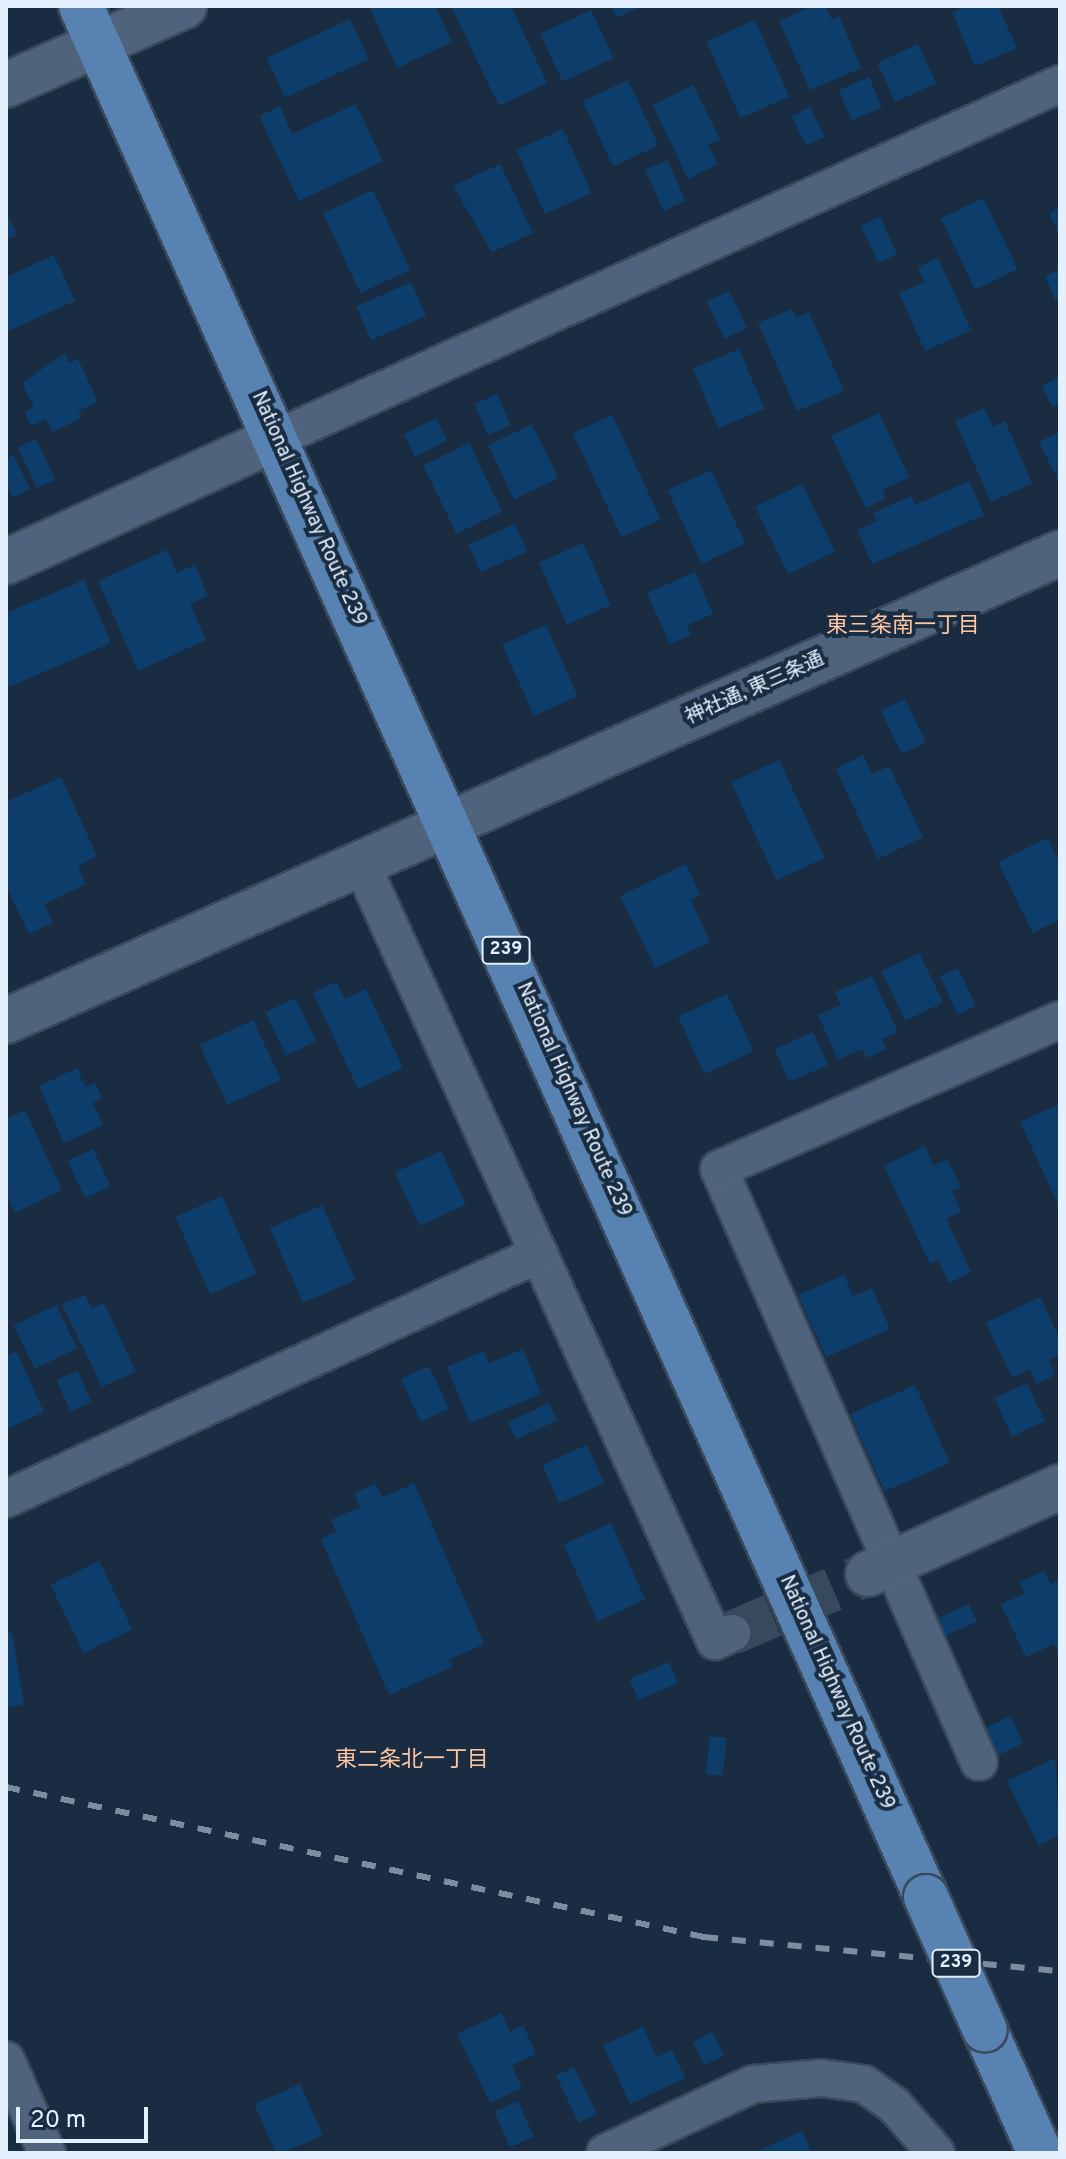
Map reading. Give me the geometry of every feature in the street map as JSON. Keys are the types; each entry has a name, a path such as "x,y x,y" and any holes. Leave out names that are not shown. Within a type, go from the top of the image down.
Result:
{"highway":[{"name":"National Highway Route 239","path":"89,25 451,825 1040,2153"}],"street":[{"path":"6,85 89,25 184,6"},
{"path":"6,562 1060,84"},
{"name":"神社通, 東三条通","path":"6,1021 1060,553"},
{"path":"361,863 715,1641 732,1633"},
{"path":"979,1762 878,1569 719,1169 1060,1020"},
{"path":"6,1499 539,1254"},
{"path":"878,1569 1060,1487"},
{"path":"6,2060 47,2153"},
{"path":"605,2153 753,2084 822,2078 864,2084 894,2105 936,2153"}],"building":[{"path":"369,6 435,6 452,42 397,68"},
{"path":"451,6 511,6 547,83 499,106"},
{"path":"612,6 643,6 617,18"},
{"path":"813,6 825,6 832,20 839,16 861,68 810,90 779,21"},
{"path":"965,6 998,6 1017,48 975,66 952,12"},
{"path":"591,10 613,58 563,82 540,34"},
{"path":"350,19 369,59 285,98 267,58"},
{"path":"755,20 789,97 741,118 707,42"},
{"path":"918,44 936,83 895,102 877,63"},
{"path":"869,77 882,107 852,120 839,90"},
{"path":"628,80 658,145 613,166 583,101"},
{"path":"693,85 720,139 708,145 718,164 688,179 653,105"},
{"path":"356,104 383,161 299,201 259,116 280,106 292,134"},
{"path":"810,107 825,136 806,146 791,117"},
{"path":"563,129 591,193 545,214 516,150"},
{"path":"667,160 685,201 663,211 645,170"},
{"path":"500,164 533,233 492,252 453,186"},
{"path":"373,190 410,270 360,293 323,213"},
{"path":"983,198 1018,269 975,290 941,219"},
{"path":"1060,208 1060,237 1049,213"},
{"path":"6,211 17,235 6,240"},
{"path":"880,217 897,254 878,263 861,226"},
{"path":"54,255 75,301 6,332 6,277"},
{"path":"938,258 971,330 925,351 899,293 925,282 918,267"},
{"path":"1060,269 1060,298 1055,300 1045,276"},
{"path":"411,282 426,316 371,340 356,306"},
{"path":"729,291 747,328 725,339 707,302"},
{"path":"792,309 796,318 809,312 844,391 797,411 758,323"},
{"path":"739,349 764,409 718,428 693,369"},
{"path":"65,353 69,363 78,359 98,402 78,411 82,418 52,432 46,419 31,426 25,411 34,407 22,383"},
{"path":"1060,377 1060,403 1052,407 1042,386"},
{"path":"497,394 511,425 488,435 474,404"},
{"path":"984,408 993,427 1005,421 1032,483 991,502 955,421"},
{"path":"879,413 909,477 882,490 886,498 866,508 831,436"},
{"path":"612,415 661,519 622,537 573,433"},
{"path":"436,418 447,440 415,457 404,434"},
{"path":"532,424 558,478 514,499 488,445"},
{"path":"1060,431 1060,484 1039,442"},
{"path":"36,439 55,480 37,488 18,447"},
{"path":"469,443 502,511 456,534 423,465"},
{"path":"13,455 30,489 13,498 6,483 6,459"},
{"path":"711,470 745,543 702,564 667,490"},
{"path":"969,481 984,515 872,564 857,530 877,521 873,513 911,496 915,505"},
{"path":"802,484 835,551 788,574 755,507"},
{"path":"515,524 527,551 481,572 468,545"},
{"path":"583,543 611,605 567,625 539,563"},
{"path":"167,550 177,573 195,565 208,596 190,604 206,640 138,671 98,581"},
{"path":"695,572 713,614 687,625 691,635 670,644 647,593"},
{"path":"84,580 111,643 6,688 6,613"},
{"path":"546,625 578,696 534,716 502,645"},
{"path":"905,699 926,742 902,754 881,711"},
{"path":"863,755 872,774 889,766 923,837 878,859 836,769"},
{"path":"779,760 825,858 777,880 731,782"},
{"path":"61,777 97,856 78,866 86,884 44,904 53,923 29,934 6,886 6,802"},
{"path":"1048,838 1060,863 1060,919 1033,933 998,862"},
{"path":"686,864 700,895 691,900 710,942 655,968 620,896"},
{"path":"919,953 943,1002 905,1021 881,971"},
{"path":"958,968 976,1006 958,1015 940,976"},
{"path":"872,976 898,1032 882,1039 886,1049 867,1058 862,1049 838,1060 818,1015 841,1005 835,992"},
{"path":"336,982 345,999 366,989 403,1068 358,1089 313,993"},
{"path":"727,994 754,1051 705,1074 678,1017"},
{"path":"295,998 316,1041 286,1056 265,1012"},
{"path":"253,1020 281,1080 227,1105 200,1045"},
{"path":"813,1032 828,1065 789,1082 775,1049"},
{"path":"77,1068 85,1087 95,1083 102,1098 93,1103 103,1125 64,1143 39,1086"},
{"path":"1060,1104 1060,1200 1057,1202 1020,1122"},
{"path":"25,1110 62,1190 15,1213 6,1194 6,1119"},
{"path":"925,1146 933,1166 947,1159 961,1187 952,1191 961,1212 946,1219 971,1272 949,1283 938,1260 930,1264 884,1166"},
{"path":"93,1149 110,1186 85,1198 68,1161"},
{"path":"441,1151 466,1204 420,1226 395,1173"},
{"path":"222,1196 257,1274 210,1294 175,1217"},
{"path":"322,1205 355,1280 303,1303 270,1228"},
{"path":"844,1275 853,1296 872,1288 890,1329 826,1357 798,1295"},
{"path":"85,1295 92,1308 104,1303 136,1372 102,1387 62,1304"},
{"path":"1040,1297 1060,1339 1060,1355 1049,1360 1055,1375 1037,1384 1030,1369 1012,1378 986,1323"},
{"path":"56,1305 77,1348 35,1369 14,1326"},
{"path":"523,1349 541,1394 470,1423 447,1367 484,1351 489,1363"},
{"path":"16,1351 44,1412 6,1429 6,1356"},
{"path":"429,1366 449,1409 421,1422 401,1379"},
{"path":"78,1371 91,1402 70,1411 57,1380"},
{"path":"1027,1383 1045,1421 1012,1436 994,1398"},
{"path":"915,1385 950,1463 885,1492 850,1414"},
{"path":"549,1403 557,1420 516,1439 508,1422"},
{"path":"587,1445 604,1483 559,1503 542,1465"},
{"path":"414,1483 484,1644 448,1660 452,1667 389,1695 321,1539 336,1532 331,1520 360,1507 354,1493 376,1484 382,1498"},
{"path":"611,1523 645,1600 598,1621 563,1544"},
{"path":"99,1561 132,1629 84,1653 50,1585"},
{"path":"1044,1571 1051,1584 1060,1580 1060,1657 1054,1644 1026,1657 1001,1605 1025,1593 1020,1582"},
{"path":"969,1604 977,1621 945,1636 937,1619"},
{"path":"6,1633 12,1633 24,1704 6,1708"},
{"path":"669,1662 678,1683 638,1700 629,1679"},
{"path":"1010,1716 1023,1743 997,1756 984,1729"},
{"path":"710,1736 727,1738 722,1776 705,1774"},
{"path":"1055,1758 1060,1835 1039,1845 1007,1781"},
{"path":"502,2013 510,2032 523,2025 536,2054 512,2065 522,2088 490,2103 457,2034"},
{"path":"643,2027 657,2057 672,2050 685,2078 630,2104 603,2045"},
{"path":"712,2032 724,2055 705,2065 693,2042"},
{"path":"574,2067 597,2114 579,2123 556,2076"},
{"path":"300,2084 323,2135 276,2153 254,2104"},
{"path":"518,2101 534,2137 510,2147 494,2112"},
{"path":"802,2131 812,2153 754,2153"}],"tunnel":[{"path":"732,1633 868,1574"}],"railway":[{"path":"6,1787 704,1937 1060,1971"}],"district":[{"name":"東三条南一丁目","path":"903,627"},
{"name":"東二条北一丁目","path":"412,1761"}]}
